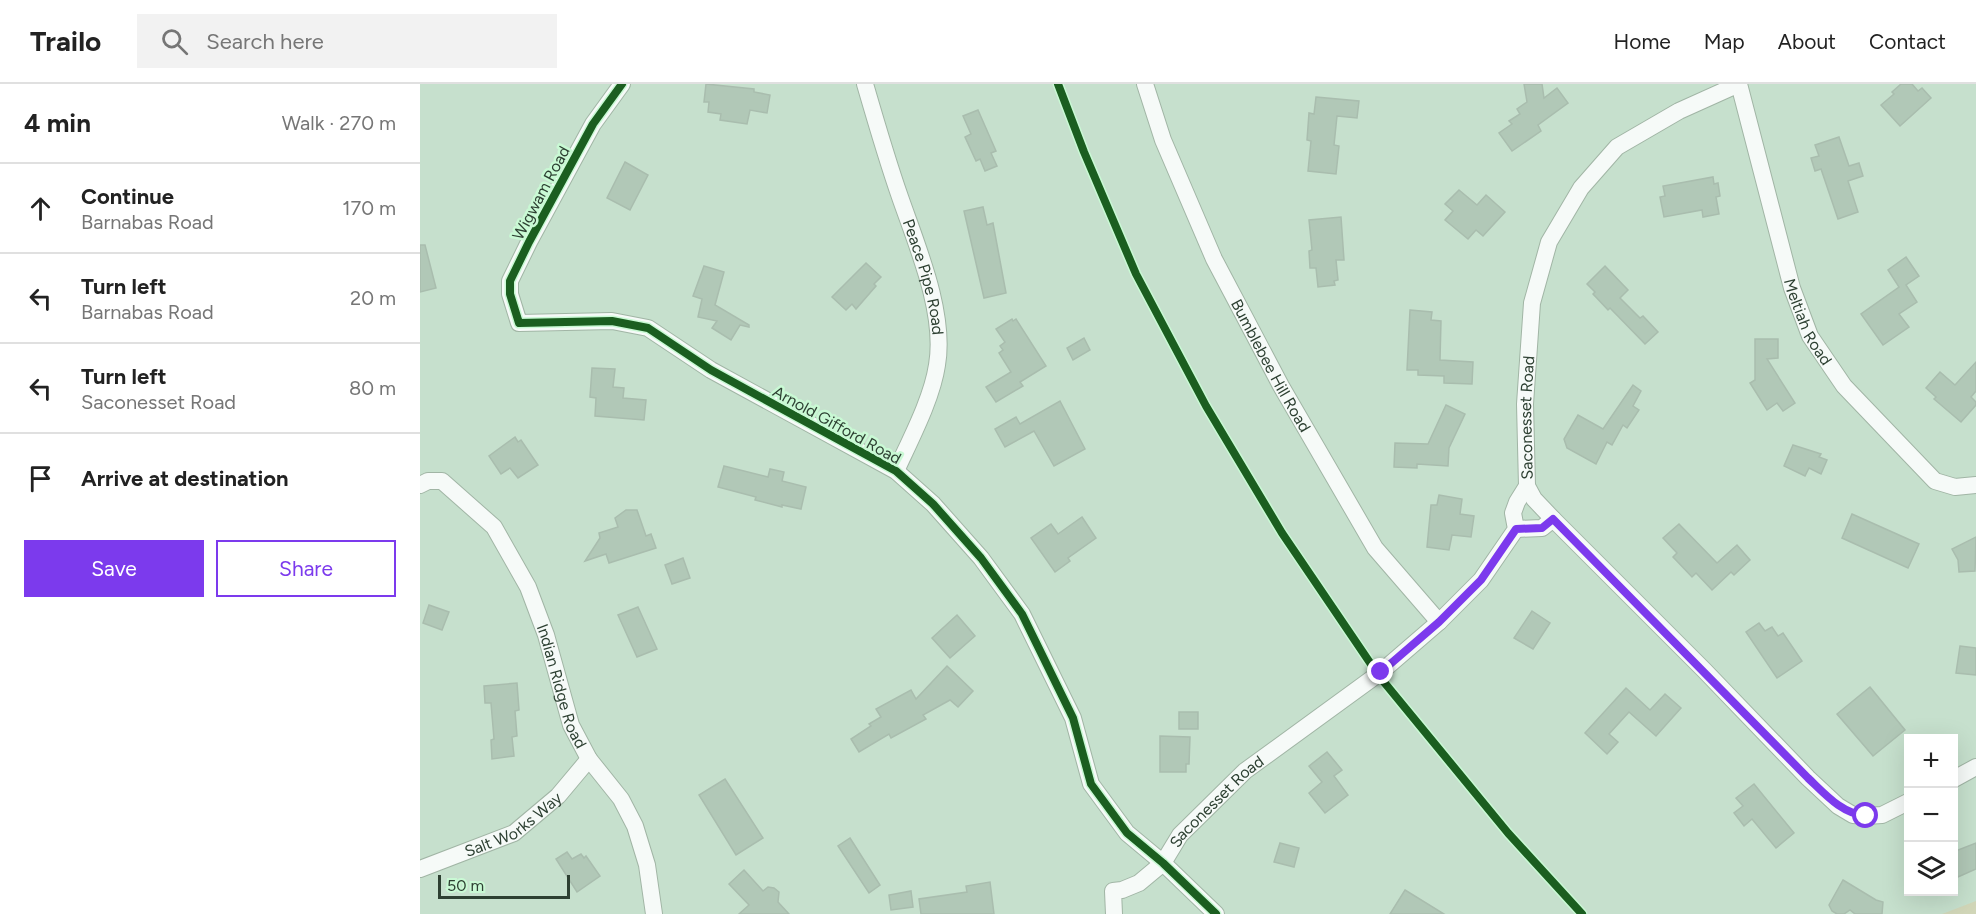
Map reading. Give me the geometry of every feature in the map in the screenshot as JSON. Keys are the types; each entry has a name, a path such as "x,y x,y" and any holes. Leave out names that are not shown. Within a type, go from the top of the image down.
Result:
{"street":[{"name":"Wigwam Road","path":"519,323 510,294 510,282 593,124 622,84"},
{"name":"Peace Pipe Road","path":"865,84 880,138 928,280 939,337 937,366 928,396 896,471"},
{"name":"Bumblebee Hill Road","path":"1145,84 1163,140 1214,259 1281,386 1375,548 1439,622"},
{"name":"Saconesset Road","path":"1114,914 1113,891 1139,883 1163,863 1180,835 1245,771 1344,700 1410,647 1481,580 1516,529 1514,513 1517,502 1527,486 1525,404 1532,303 1549,242 1581,188 1617,147 1679,111 1739,84"},
{"name":"Meltiah Road","path":"1739,84 1792,288 1810,336 1844,386 1935,481 1955,487 1976,485"},
{"name":"Arnold Gifford Road","path":"519,323 612,321 648,328 711,370 896,471 933,504 981,558 1022,614 1073,718 1091,784 1127,833 1163,863 1216,914"},
{"name":"Indian Ridge Road","path":"427,483 442,481 494,527 528,587 546,635 571,725 589,759 621,799 635,826 647,865 654,914"},
{"path":"1527,486 1534,499 1553,519 1838,806 1853,814 1866,816 1882,815 1904,804"},
{"path":"1516,529 1542,528 1553,519"},
{"name":"Salt Works Way","path":"420,869 514,834 558,796 589,759"},
{"path":"1958,776 1976,767"}],"green space":[{"path":"1976,901 1976,914 1942,914"}],"building":[{"path":"706,84 754,89 754,92 770,95 767,113 750,110 747,124 720,120 721,114 708,112 709,102 704,102"},
{"path":"1524,84 1542,84 1544,98 1557,88 1568,103 1538,125 1541,131 1512,151 1499,133 1512,124 1509,121 1520,114 1517,109 1527,102"},
{"path":"1901,84 1912,84 1918,91 1922,88 1931,98 1900,126 1881,105 1894,94 1892,92"},
{"path":"1316,97 1359,101 1357,118 1337,116 1334,145 1339,146 1336,174 1308,171 1311,141 1307,140 1309,113 1314,114"},
{"path":"978,110 996,151 991,153 997,166 985,171 980,159 976,161 965,137 971,134 963,116"},
{"path":"1839,137 1849,166 1859,163 1863,176 1848,181 1858,212 1838,219 1821,169 1815,171 1811,158 1819,156 1815,145"},
{"path":"625,162 648,175 630,210 607,198"},
{"path":"1713,177 1714,184 1718,183 1720,196 1716,197 1719,214 1703,217 1702,210 1664,217 1660,197 1665,196 1663,186"},
{"path":"1459,190 1477,205 1486,195 1505,212 1483,236 1476,230 1468,239 1445,220 1453,211 1445,204"},
{"path":"983,207 987,225 993,223 1006,293 984,298 964,211"},
{"path":"1341,217 1344,260 1336,260 1338,280 1334,281 1335,285 1318,287 1316,268 1310,268 1309,251 1312,250 1309,220"},
{"path":"420,245 425,245 436,288 420,292"},
{"path":"1906,257 1919,276 1906,285 1917,302 1899,314 1909,327 1883,345 1861,314 1899,287 1888,270"},
{"path":"866,263 881,277 856,309 852,304 846,310 832,297"},
{"path":"704,266 724,272 715,305 749,325 749,327 740,325 731,340 712,328 717,321 698,317 702,299 693,296"},
{"path":"1605,266 1628,290 1620,298 1640,318 1643,316 1658,332 1645,344 1610,308 1608,310 1587,284"},
{"path":"1410,310 1432,312 1431,320 1441,321 1440,360 1473,362 1472,384 1444,383 1444,376 1418,375 1418,370 1407,370"},
{"path":"1012,319 1013,321 1016,319 1046,366 1020,382 1023,386 996,402 986,387 1011,372 999,353 1003,350 1000,346 1005,342 996,329"},
{"path":"1084,338 1090,350 1073,360 1067,348"},
{"path":"1755,339 1778,339 1778,358 1767,359 1795,403 1783,411 1777,403 1767,410 1750,383 1755,380"},
{"path":"1976,362 1976,391 1971,397 1976,405 1961,422 1934,399 1936,397 1926,388 1940,372 1955,385"},
{"path":"592,368 615,369 613,387 624,388 623,398 646,400 644,420 595,416 596,398 590,397"},
{"path":"1633,385 1641,391 1633,406 1639,410 1627,428 1623,425 1612,445 1607,442 1596,464 1567,448 1564,439 1578,415 1603,429"},
{"path":"1060,401 1085,449 1054,466 1034,431 1005,447 995,429 1016,417 1020,424"},
{"path":"1446,405 1465,414 1449,448 1448,466 1417,464 1417,468 1394,467 1395,443 1428,444"},
{"path":"515,437 518,442 521,440 538,465 518,478 510,468 501,474 489,456"},
{"path":"1793,445 1821,454 1819,457 1827,460 1821,474 1809,468 1805,476 1784,466"},
{"path":"724,466 768,477 770,469 784,472 782,481 806,487 801,509 755,500 756,497 718,487"},
{"path":"1439,495 1462,499 1460,514 1474,516 1471,537 1452,535 1449,550 1427,547 1431,505 1437,505"},
{"path":"626,510 637,510 646,536 651,534 656,548 609,563 606,554 585,561 600,538 599,533 618,527 615,518"},
{"path":"1852,514 1919,544 1908,568 1842,538"},
{"path":"1082,517 1096,538 1068,558 1070,561 1055,572 1031,538 1051,524 1058,534"},
{"path":"1679,524 1717,563 1737,545 1750,560 1734,575 1731,572 1712,590 1696,573 1692,577 1673,557 1677,553 1663,538"},
{"path":"1976,537 1975,571 1959,572 1958,560 1952,549"},
{"path":"683,558 690,578 672,584 665,565"},
{"path":"429,605 449,612 442,630 423,623"},
{"path":"638,607 657,649 637,657 618,615"},
{"path":"1532,611 1550,623 1533,649 1514,638"},
{"path":"957,615 975,636 950,658 932,638"},
{"path":"1759,623 1765,631 1772,627 1778,636 1783,633 1802,661 1777,678 1746,632"},
{"path":"1960,646 1976,648 1976,675 1956,673"},
{"path":"947,666 973,691 958,707 950,700 923,715 926,719 891,738 889,734 859,752 851,739 881,717 876,709 911,690 916,699"},
{"path":"517,683 519,710 515,711 517,736 512,737 514,756 492,759 491,740 494,739 491,703 485,703 484,686"},
{"path":"1870,687 1905,730 1873,756 1837,714"},
{"path":"1626,688 1650,710 1665,694 1681,708 1656,736 1629,712 1609,734 1618,742 1607,754 1585,733"},
{"path":"1179,712 1198,712 1198,729 1179,729"},
{"path":"1160,736 1190,737 1189,764 1186,764 1186,772 1160,772"},
{"path":"1327,752 1342,770 1334,776 1348,795 1325,813 1309,793 1322,782 1309,766"},
{"path":"725,779 763,838 736,855 699,795"},
{"path":"1754,784 1794,833 1776,848 1752,819 1744,826 1734,813 1743,806 1736,798"},
{"path":"850,838 880,885 869,893 838,846"},
{"path":"1280,843 1299,848 1294,867 1274,862"},
{"path":"1976,843 1976,869 1958,877 1958,850"},
{"path":"567,852 572,859 581,854 584,858 586,856 600,876 577,892 556,859"},
{"path":"744,870 763,891 768,887 779,892 778,902 789,914 739,914 749,905 729,884"},
{"path":"1843,880 1883,902 1882,914 1855,914 1850,910 1844,914 1837,914 1832,911 1829,905"},
{"path":"990,882 994,914 921,914 919,899 967,892 966,886"},
{"path":"1405,890 1444,914 1390,914"},
{"path":"911,891 913,907 891,910 889,895"}],"cycle path":[{"path":"622,84 593,124 510,281 510,294 519,323 612,321 648,328 711,370 896,471 933,504 981,558 1022,614 1073,718 1091,784 1127,833 1163,863 1216,914"},
{"path":"1058,84 1136,274 1206,406 1282,533 1379,676 1508,833 1582,914"}],"route":[{"path":"1381,672 1439,622 1481,580 1516,529 1542,528 1553,519 1808,778 1838,806 1853,814 1866,816"}]}
